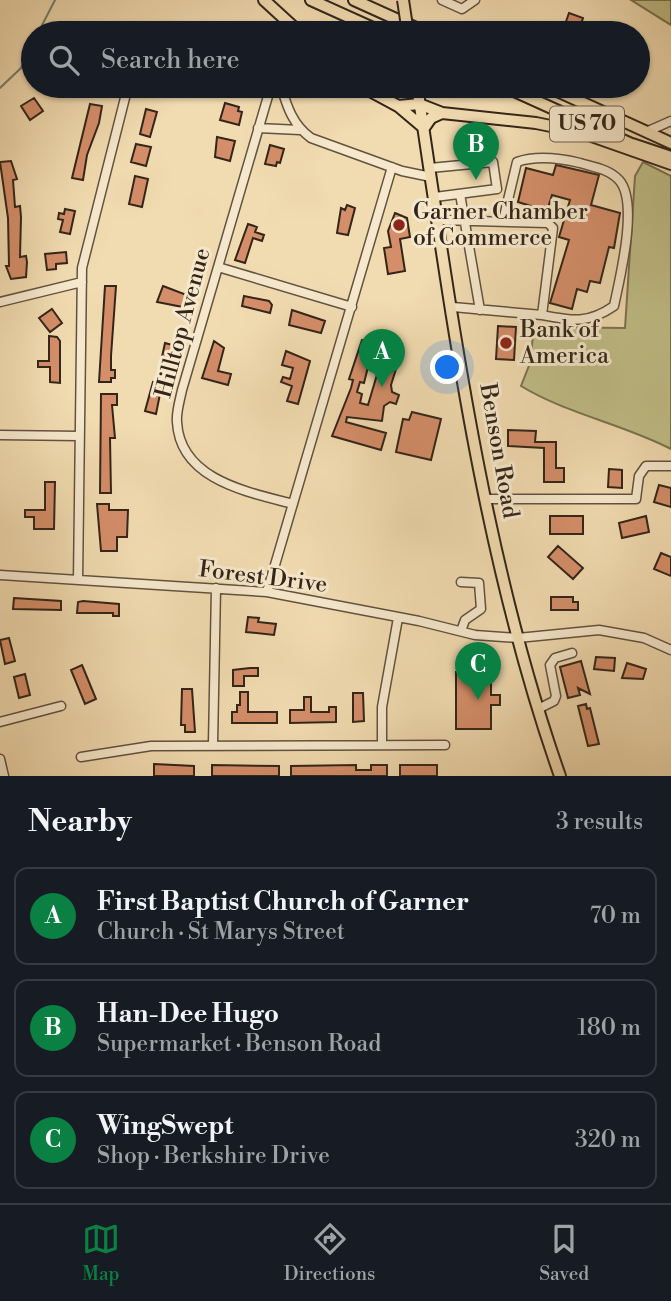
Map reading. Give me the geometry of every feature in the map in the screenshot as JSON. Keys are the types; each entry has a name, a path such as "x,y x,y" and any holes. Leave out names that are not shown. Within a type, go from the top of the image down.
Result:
{"main road":[{"path":"264,0 287,21"},
{"path":"311,0 357,21"},
{"path":"354,0 400,21"},
{"path":"360,0 372,8"},
{"path":"403,0 406,21"},
{"path":"383,98 398,106 424,128 431,118 442,113"},
{"name":"Benson Road","path":"418,98 486,499 518,638 559,776"},
{"name":"US 70","path":"529,98 671,163"},
{"name":"US 70","path":"572,98 671,143"},
{"path":"398,106 419,104 442,113 537,122 580,132 671,163"},
{"path":"630,144 671,157"}],"street":[{"path":"442,0 462,9 475,0"},
{"path":"78,580 84,258 125,98"},
{"name":"Hilltop Avenue","path":"267,98 182,390 177,419 179,435 187,457 200,469 247,491 293,504"},
{"path":"284,98 300,130"},
{"path":"646,132 671,121"},
{"path":"258,128 300,130 330,147 392,167 431,173 493,162 497,189 435,197"},
{"path":"453,307 569,320 596,318 614,306 627,227 626,194 621,182 601,169 572,161 528,158 517,162 503,222"},
{"path":"267,592 392,167"},
{"path":"460,194 480,310"},
{"path":"438,220 552,225 542,315"},
{"path":"218,267 352,307"},
{"path":"0,302 82,282"},
{"path":"0,435 79,436"},
{"path":"486,499 636,499 639,476 646,466 671,466"},
{"name":"Forest Drive","path":"0,575 267,592 461,631 518,638 579,629 601,630 644,638 671,650"},
{"path":"461,582 479,583 481,601 478,613 464,620 461,631"},
{"path":"214,744 216,588"},
{"path":"382,744 382,707 398,618"},
{"path":"538,709 554,701 556,696 550,665 555,658 572,653"},
{"path":"0,722 61,706"},
{"path":"81,757 135,747 214,744 445,745"},
{"path":"0,759 4,776"}],"shaded area":[{"path":"631,0 671,0 671,25"},
{"path":"643,162 671,176 671,449 557,404 521,386 530,363 534,327 625,328 635,176"}],"building":[{"path":"569,13 583,18 582,21 566,21"},
{"path":"34,98 43,111 30,120 21,106"},
{"path":"225,103 239,107 238,111 242,112 239,125 220,120"},
{"path":"90,104 102,106 99,123 87,155 83,180 72,178"},
{"path":"146,109 157,112 150,137 140,134"},
{"path":"217,137 235,141 230,161 215,157"},
{"path":"136,144 151,147 146,166 131,162"},
{"path":"270,145 284,149 280,163 277,162 276,166 265,164"},
{"path":"11,161 17,179 13,180 15,207 20,206 20,257 26,256 27,262 26,277 11,279 6,266 9,266 8,218 0,162"},
{"path":"556,165 599,175 591,205 620,213 614,248 609,247 600,283 590,281 587,292 577,289 572,309 550,303 569,240 559,237 570,200 552,195 547,211 518,202 526,168 553,175"},
{"path":"135,176 148,179 142,207 129,204"},
{"path":"347,205 355,208 348,235 337,233 341,208 345,210"},
{"path":"65,209 75,211 70,234 60,232 63,220 58,219 59,213 64,214"},
{"path":"395,213 407,218 410,237 400,239 405,271 388,274 384,248 391,247 388,231"},
{"path":"248,224 257,227 255,232 264,235 262,241 253,238 245,263 235,260"},
{"path":"66,252 67,263 56,264 56,269 47,270 45,254"},
{"path":"105,286 116,286 111,356 111,370 115,370 115,378 111,378 111,382 99,382"},
{"path":"163,286 192,297 188,308 157,302"},
{"path":"244,296 269,301 272,305 270,313 242,306"},
{"path":"52,309 62,323 50,332 39,318"},
{"path":"292,310 325,321 321,333 289,325"},
{"name":"Bank of America","path":"498,326 516,327 514,360 496,359"},
{"path":"49,336 57,337 60,341 60,383 50,382 50,367 38,367 38,361 49,361"},
{"path":"362,340 374,343 364,383 360,382 357,392 362,394 360,403 368,405 384,351 400,356 391,385 392,392 399,395 396,404 390,402 384,406 382,421 347,417 346,422 386,433 381,450 332,436 351,388 353,380 349,379"},
{"path":"214,341 224,348 218,371 231,374 228,385 202,378"},
{"path":"165,343 176,346 171,368 160,366"},
{"path":"286,351 310,361 298,404 287,401 292,386 281,382 283,377 290,379 293,368 282,365"},
{"path":"153,382 162,384 156,414 145,411"},
{"path":"101,394 117,394 117,405 112,405 115,438 110,438 111,493 100,493"},
{"path":"412,412 441,419 431,460 396,452 403,419 409,420"},
{"path":"508,430 536,431 535,442 556,442 556,468 564,468 564,482 544,482 544,448 508,446"},
{"path":"609,469 622,470 622,488 608,487"},
{"path":"45,482 55,482 54,529 34,529 34,517 25,517 25,510 45,510"},
{"path":"659,485 671,488 671,507 654,502"},
{"path":"97,504 109,504 109,510 128,510 127,537 117,537 117,551 101,551"},
{"path":"550,516 583,516 583,534 550,534"},
{"path":"646,516 649,532 622,538 619,523"},
{"path":"558,546 583,568 573,579 548,557"},
{"path":"661,553 671,557 671,576 654,569"},
{"path":"551,597 573,597 573,602 578,602 578,610 551,610"},
{"path":"14,598 61,601 61,610 13,609"},
{"path":"78,602 119,604 119,616 113,616 113,613 77,613"},
{"path":"248,617 259,618 258,622 276,624 274,635 246,632"},
{"path":"9,638 15,661 5,664 0,640"},
{"path":"596,657 615,658 614,671 594,669"},
{"path":"581,661 590,694 578,688 580,695 568,698 560,667"},
{"path":"627,663 646,669 643,679 622,678"},
{"path":"82,665 96,699 85,704 71,670"},
{"path":"258,668 258,676 244,676 244,686 233,686 233,670"},
{"path":"456,672 491,672 491,695 500,695 500,705 491,705 491,729 456,729"},
{"path":"25,674 30,695 19,698 14,677"},
{"path":"182,689 192,689 195,732 185,732 185,725 181,725"},
{"path":"240,692 248,692 248,712 277,712 277,723 232,723 232,712 237,712 237,705 240,705"},
{"path":"353,693 363,693 364,721 353,722"},
{"path":"304,697 311,697 311,712 329,712 329,707 336,707 336,722 290,723 290,710 304,710"},
{"path":"586,704 587,709 590,708 599,744 588,746 578,706"},
{"path":"154,764 194,766 194,776 154,776"},
{"path":"212,765 279,766 279,776 212,776"},
{"path":"356,765 356,770 371,770 371,765 387,765 387,776 291,776 291,766"},
{"path":"400,765 437,765 437,776 400,776"}],"waterway":[{"path":"44,21 55,0"},
{"path":"0,88 21,68"}],"place":[{"name":"Han-Dee Hugo","path":"476,180"},
{"name":"Garner Chamber of Commerce","path":"399,225"},
{"name":"Bank of America","path":"506,343"},
{"name":"First Baptist Church of Garner","path":"382,387"},
{"name":"WingSwept","path":"478,700"}]}
